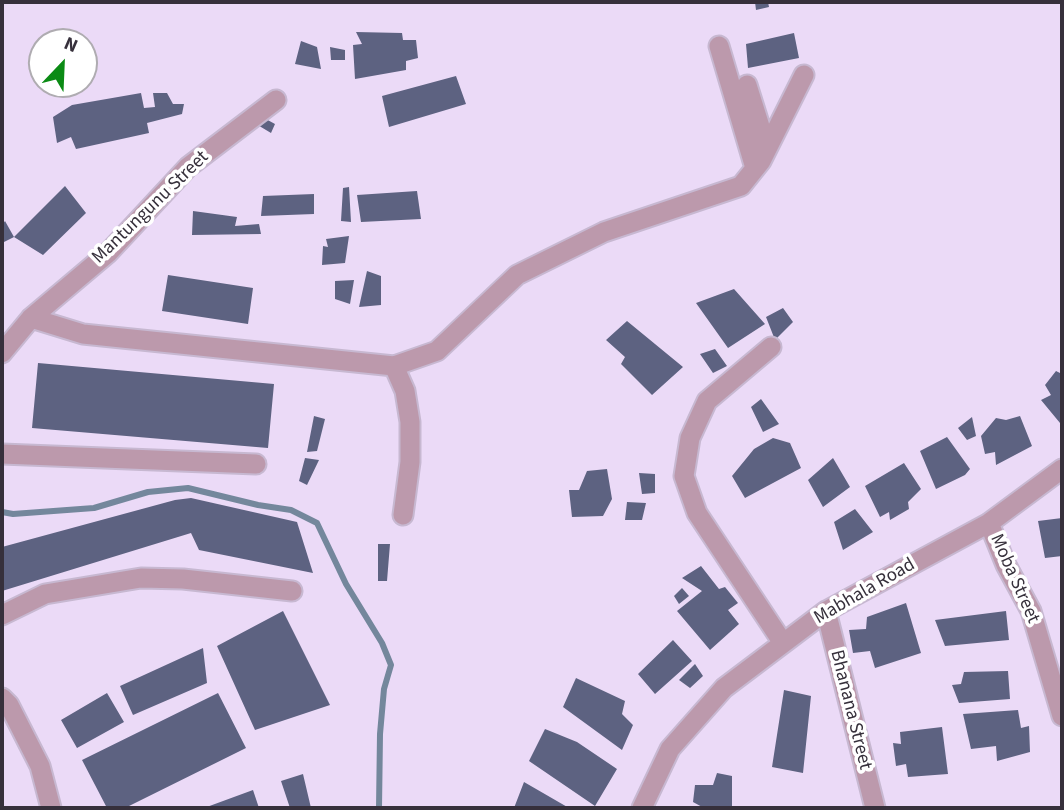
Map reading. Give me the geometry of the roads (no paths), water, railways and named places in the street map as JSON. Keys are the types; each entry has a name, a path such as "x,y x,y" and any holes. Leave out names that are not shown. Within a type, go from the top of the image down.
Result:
{"street":[{"path":"719,46 755,168"},
{"path":"31,318 83,334 394,366 437,351 517,275 604,232 741,186 767,149 804,75"},
{"path":"747,85 767,149"},
{"name":"Mantungunu Street","path":"2,353 31,318 108,253 188,167 276,100"},
{"path":"771,347 707,401 690,438 684,476 697,513 783,643"},
{"path":"394,366 405,391 410,422 410,462 403,515"},
{"path":"2,454 256,464"},
{"name":"Mabhala Road","path":"642,808 670,749 724,688 826,611 989,523 1062,469"},
{"name":"Moba Street","path":"989,523 1006,565 1031,611 1062,716"},
{"path":"2,615 45,594 141,578 183,579 224,586 292,591"},
{"name":"Bhanana Street","path":"826,611 875,808"},
{"path":"2,698 9,705 40,766 51,808"}],"waterway":[{"path":"2,512 13,514 94,508 148,492 188,488 291,510 317,523 346,584 382,643 391,665 384,689 380,734 379,808"}]}
